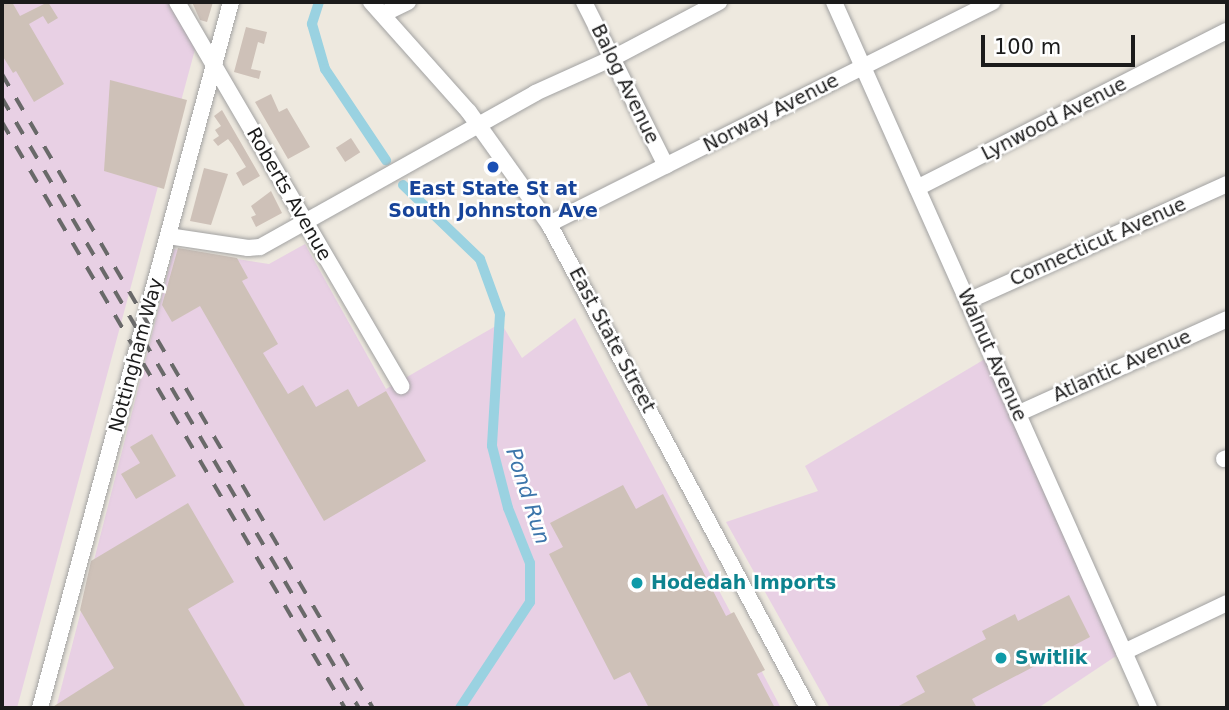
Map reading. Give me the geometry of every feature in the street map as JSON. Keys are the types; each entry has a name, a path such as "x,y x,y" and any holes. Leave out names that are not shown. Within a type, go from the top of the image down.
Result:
{"street":[{"name":"Roberts Avenue","path":"177,2 401,386"},
{"name":"Nottingham Way","path":"40,708 231,2"},
{"name":"East State Street","path":"372,2 478,124 549,224 808,708"},
{"path":"383,14 408,2"},
{"name":"Balog Avenue","path":"584,2 666,166"},
{"path":"168,236 248,248 260,247 535,93 613,58 719,2"},
{"name":"Walnut Avenue","path":"834,2 1149,708"},
{"name":"Norway Avenue","path":"549,224 993,2"},
{"name":"Lynwood Avenue","path":"917,188 1227,31"},
{"name":"Connecticut Avenue","path":"968,301 1227,184"},
{"name":"Atlantic Avenue","path":"1017,414 1227,319"},
{"path":"1124,652 1227,603"}],"shaded area":[{"path":"2,2 174,2 197,42 17,708 2,708"},
{"path":"305,244 386,389 501,323 522,358 575,318 781,708 56,708 174,249 269,264"},
{"path":"990,356 1122,652 1038,708 830,708 726,522 818,491 805,466"}],"building":[{"path":"2,2 12,2 20,16 48,2 58,18 48,24 43,16 29,24 64,84 34,102 16,71 13,73 2,55"},
{"path":"192,2 213,2 207,22 200,20"},
{"path":"246,27 267,32 264,44 258,42 251,69 261,71 259,79 234,72"},
{"path":"110,80 187,100 164,189 104,171"},
{"path":"271,94 279,112 287,108 310,147 288,159 255,102"},
{"path":"222,110 260,176 243,186 236,173 246,167 232,144 228,139 218,146 213,140 219,136 215,130 221,126 214,116"},
{"path":"351,138 360,152 345,162 336,148"},
{"path":"204,168 228,174 211,225 190,221"},
{"path":"271,191 282,213 256,227 251,217 256,215 251,206"},
{"path":"178,248 237,258 248,278 242,281 278,344 263,353 288,394 303,385 316,407 348,389 358,407 386,391 426,461 324,521 200,306 172,322 162,305"},
{"path":"152,434 176,476 136,499 121,474 140,463 130,447"},
{"name":"Hodedah Imports","path":"623,485 636,509 663,494 726,616 734,612 765,670 757,674 775,708 649,708 630,672 614,680 549,554 563,547 550,523"},
{"path":"188,503 234,582 188,609 246,708 51,708 114,668 80,610 91,561"},
{"name":"Switlik","path":"1069,595 1090,637 972,699 977,708 895,708 925,692 916,676 986,639 982,631 1015,614 1018,621"}],"waterway":[{"name":"Pond Run","path":"319,2 312,24 325,69 386,160"},
{"name":"Pond Run","path":"403,185 480,259 500,314 492,446 508,508 530,563 530,602 460,708"}],"railway":[{"path":"2,74 373,708"},
{"path":"2,98 359,708"},
{"path":"2,122 345,708"}],"place":[{"name":"East State St at South Johnston Ave","path":"493,167"},
{"name":"Hodedah Imports","path":"637,583"},
{"name":"Switlik","path":"1001,658"}]}
